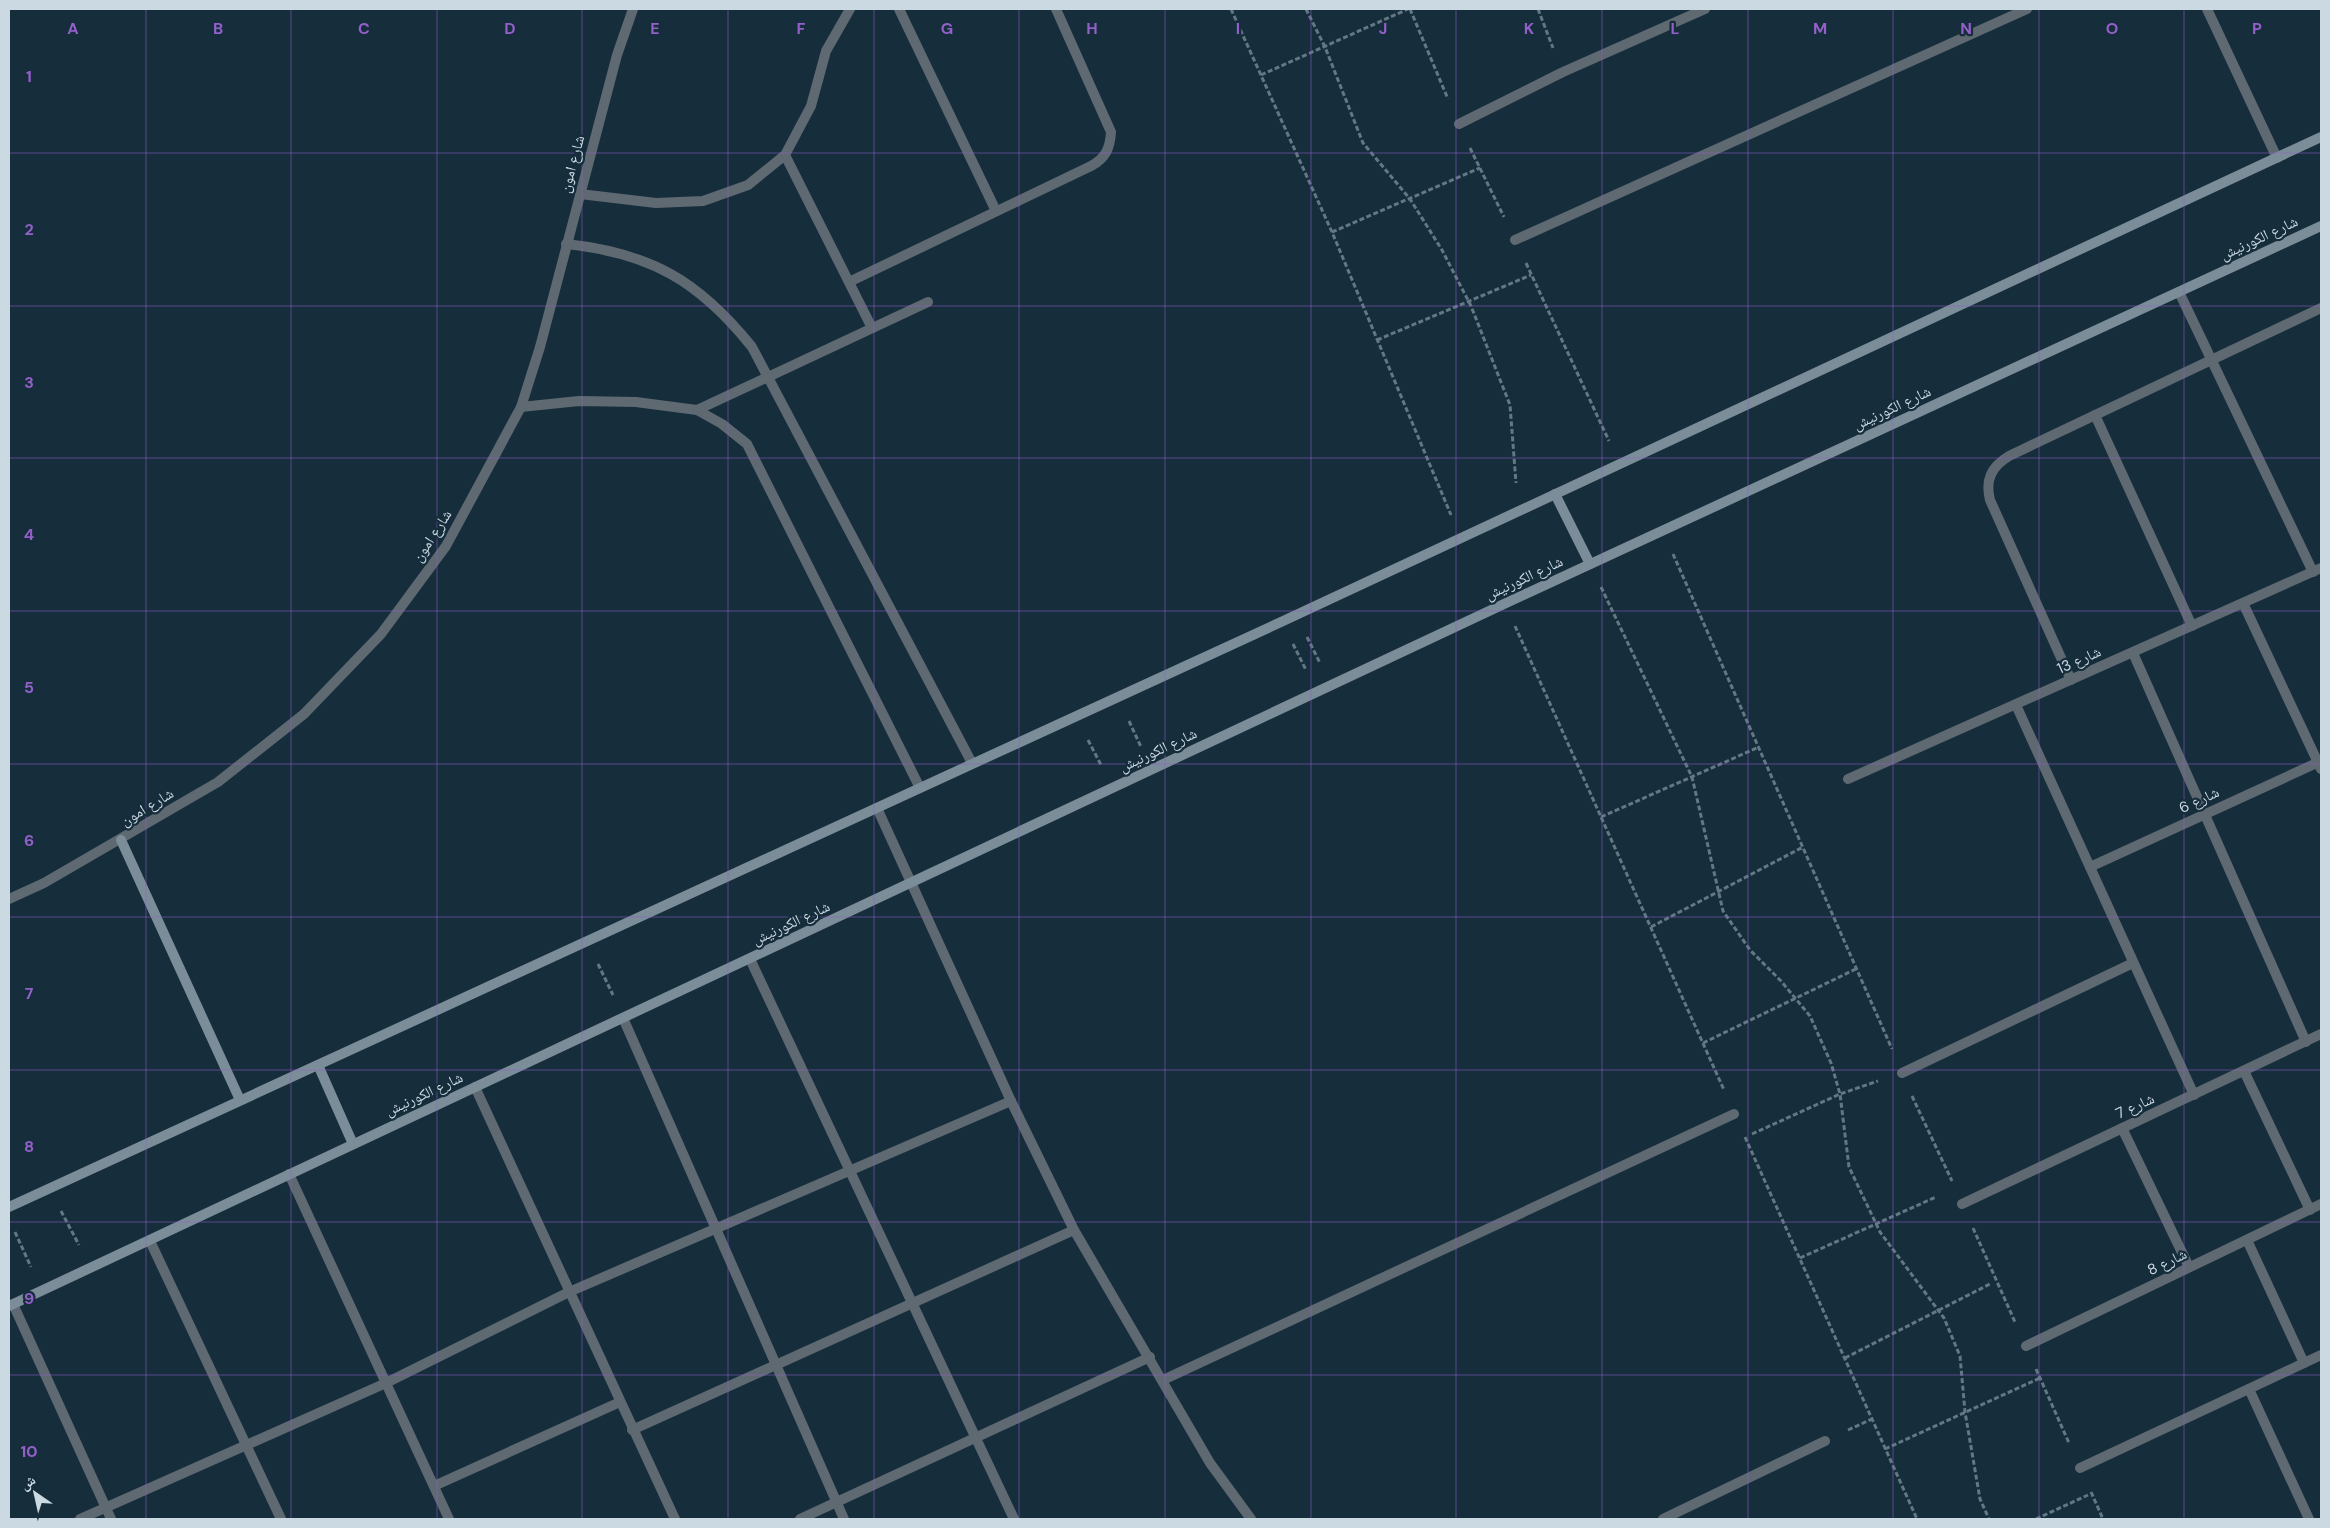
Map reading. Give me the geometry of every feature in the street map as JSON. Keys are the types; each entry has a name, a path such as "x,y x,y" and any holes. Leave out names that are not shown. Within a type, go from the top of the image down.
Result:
{"main road":[{"path":"9,1207 877,808 919,786 1518,512 2321,137"},
{"name":"شارع الكورنيش","path":"11,1305 1504,604 2321,226"},
{"path":"1555,494 1590,564"},
{"path":"121,840 240,1100"},
{"path":"318,1065 353,1144"}],"street":[{"name":"شارع امون","path":"9,899 44,883 121,840 218,782 304,714 381,634 446,546 521,406 540,347 617,55 633,9"},
{"path":"580,194 656,203 703,201 748,185 785,155 811,106 826,51 850,9"},
{"path":"899,9 996,212"},
{"path":"849,282 1099,162 1106,154 1110,144 1111,132 1056,9"},
{"path":"1459,124 1563,72 1705,9"},
{"path":"1515,240 2028,9"},
{"path":"2207,9 2277,158"},
{"path":"785,155 872,328"},
{"path":"566,244 622,252 648,262 690,285 727,316 752,347 972,763"},
{"path":"2178,292 2317,570"},
{"path":"697,410 928,302"},
{"path":"2071,680 1990,500 1987,490 1988,479 1992,469 1999,462 2095,415 2321,308"},
{"path":"521,406 579,401 636,402 697,410 722,424 747,444 919,786"},
{"path":"2095,415 2192,626"},
{"name":"شارع 13","path":"1848,779 2317,570"},
{"path":"2243,603 2320,764"},
{"path":"2133,653 2306,1042"},
{"path":"2016,705 2194,1095"},
{"name":"شارع 6","path":"2090,867 2320,764"},
{"path":"877,808 1011,1101 1074,1230 1150,1357 1210,1463 1252,1519"},
{"path":"750,959 1014,1519"},
{"path":"1902,1073 2134,963"},
{"path":"624,1018 844,1519"},
{"name":"شارع 7","path":"1962,1204 2321,1034"},
{"path":"2244,1071 2310,1210"},
{"path":"476,1087 632,1430 675,1519"},
{"path":"80,1519 386,1383 569,1292 1011,1101"},
{"path":"1163,1380 1734,1114"},
{"path":"2122,1128 2189,1268"},
{"path":"289,1174 449,1519"},
{"name":"شارع 8","path":"2026,1346 2321,1204"},
{"path":"632,1430 1074,1230"},
{"path":"2247,1240 2304,1363"},
{"path":"150,1241 281,1519"},
{"path":"11,1305 111,1519"},
{"path":"2080,1468 2321,1355"},
{"path":"800,1519 1150,1357"},
{"path":"2249,1389 2309,1519"},
{"path":"434,1486 620,1402"},
{"path":"1663,1519 1825,1441"}],"path":[{"path":"1230,9 1332,232 1461,538"},
{"path":"1306,9 1325,46 1363,143 1410,199 1442,250 1468,301 1510,405 1518,512"},
{"path":"1261,76 1408,9"},
{"path":"1538,9 1563,72"},
{"path":"1332,232 1480,168"},
{"path":"1377,340 1531,275"},
{"path":"1663,530 1858,968 1902,1073 2103,1519"},
{"path":"1590,564 1692,777 1723,911 1750,950 1810,1016 1831,1063 1840,1094 1849,1167 1877,1224 1891,1247 1944,1318 1960,1356 1965,1412 1980,1499 1989,1519"},
{"path":"1504,604 1917,1519"},
{"path":"1295,614 1332,685"},
{"path":"1280,622 1318,691"},
{"path":"1116,696 1153,769"},
{"path":"1076,714 1112,788"},
{"path":"1601,817 1759,747"},
{"path":"1651,927 1804,847"},
{"path":"588,941 624,1018"},
{"path":"1703,1043 1858,968"},
{"path":"1745,1137 1840,1094 1902,1073"},
{"path":"49,1188 91,1268"},
{"path":"1800,1258 1955,1189"},
{"path":"13,1229 43,1290"},
{"path":"1845,1358 1990,1284"},
{"path":"1885,1449 2040,1378"},
{"path":"2036,1519 2091,1493"}]}
